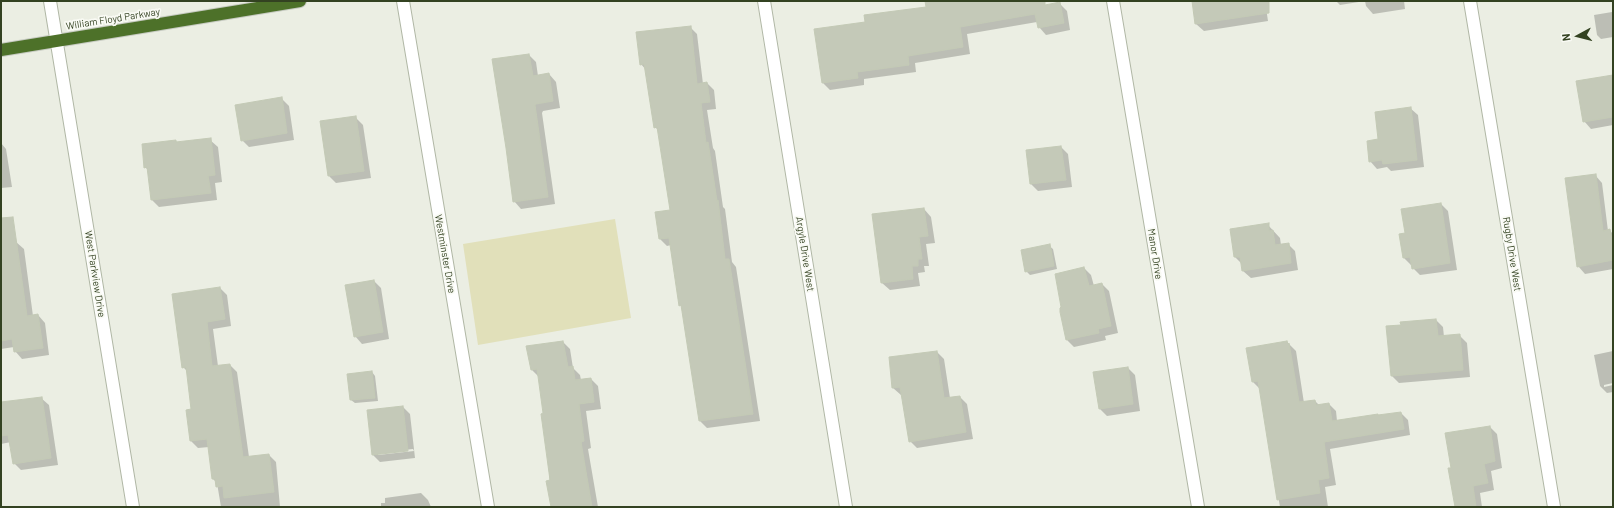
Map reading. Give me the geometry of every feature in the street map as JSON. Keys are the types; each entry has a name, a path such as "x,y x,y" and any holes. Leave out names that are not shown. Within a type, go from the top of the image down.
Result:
{"highway":[{"name":"William Floyd Parkway","path":"1,50 300,1"}],"street":[{"name":"West Parkview Drive","path":"50,1 133,507"},
{"name":"Westminster Drive","path":"403,1 488,507"},
{"name":"Argyle Drive West","path":"764,1 846,507"},
{"name":"Manor Drive","path":"1113,1 1198,507"},
{"name":"Rugby Drive West","path":"1470,1 1554,507"}],"green space":[{"path":"615,219 631,318 478,345 463,244"}],"building":[{"path":"925,1 1045,1 1045,5 1060,2 1064,23 1038,28 1035,14 960,27 963,47 908,56 909,65 857,72 858,78 822,83 814,29 865,22 864,15 926,7"},
{"path":"1192,1 1269,1 1269,13 1195,24"},
{"path":"691,26 697,84 707,82 710,102 701,103 706,143 708,142 717,201 718,200 725,259 729,259 753,414 699,421 669,238 659,239 655,212 670,210 657,127 654,128 644,64 640,65 636,32"},
{"path":"529,54 533,76 549,73 553,101 535,105 548,197 513,202 492,59"},
{"path":"1613,75 1613,117 1583,122 1576,81"},
{"path":"282,97 287,133 241,141 235,105"},
{"path":"1411,107 1417,160 1383,164 1382,160 1369,162 1367,141 1378,139 1375,112"},
{"path":"356,116 364,171 328,176 320,121"},
{"path":"211,138 215,175 208,176 211,193 151,200 147,167 144,168 142,144"},
{"path":"1061,146 1066,180 1030,184 1026,150"},
{"path":"1596,174 1603,231 1610,229 1613,244 1613,260 1577,267 1565,178"},
{"path":"1441,203 1450,263 1412,269 1410,257 1403,258 1399,234 1405,233 1401,209"},
{"path":"924,208 928,236 919,237 922,259 918,259 918,266 912,266 913,279 881,283 872,214"},
{"path":"13,217 27,316 38,314 43,348 14,352 12,339 1,341 1,218"},
{"path":"1269,223 1269,231 1273,230 1275,245 1289,243 1291,263 1242,271 1240,257 1234,257 1230,229"},
{"path":"1050,244 1054,266 1025,272 1021,250"},
{"path":"1084,267 1089,286 1102,283 1111,326 1098,329 1099,333 1066,340 1060,312 1061,307 1055,274"},
{"path":"374,280 383,332 354,337 345,285"},
{"path":"220,287 225,319 207,322 212,366 230,364 243,457 269,454 274,492 224,498 223,486 216,487 215,479 212,479 207,439 190,441 186,410 191,409 186,367 182,368 172,294"},
{"path":"1436,319 1438,336 1460,334 1463,370 1391,376 1386,326 1401,325 1400,322"},
{"path":"563,341 568,367 573,366 575,380 591,378 594,402 579,404 584,441 581,442 592,507 551,507 546,481 550,480 541,414 543,413 537,369 531,370 526,346"},
{"path":"1287,341 1288,344 1289,343 1299,402 1315,400 1316,405 1329,403 1332,421 1401,412 1404,429 1324,442 1329,478 1318,480 1320,493 1277,500 1258,381 1252,382 1246,348"},
{"path":"937,351 944,398 960,396 966,432 909,442 900,387 892,388 889,357"},
{"path":"1128,367 1133,404 1099,409 1093,372"},
{"path":"372,371 375,398 350,400 347,374"},
{"path":"42,397 51,458 13,464 8,435 1,436 1,402"},
{"path":"403,406 408,451 372,455 367,410"},
{"path":"1490,426 1495,461 1484,464 1488,483 1473,486 1476,507 1455,507 1448,468 1451,468 1445,433"}]}
